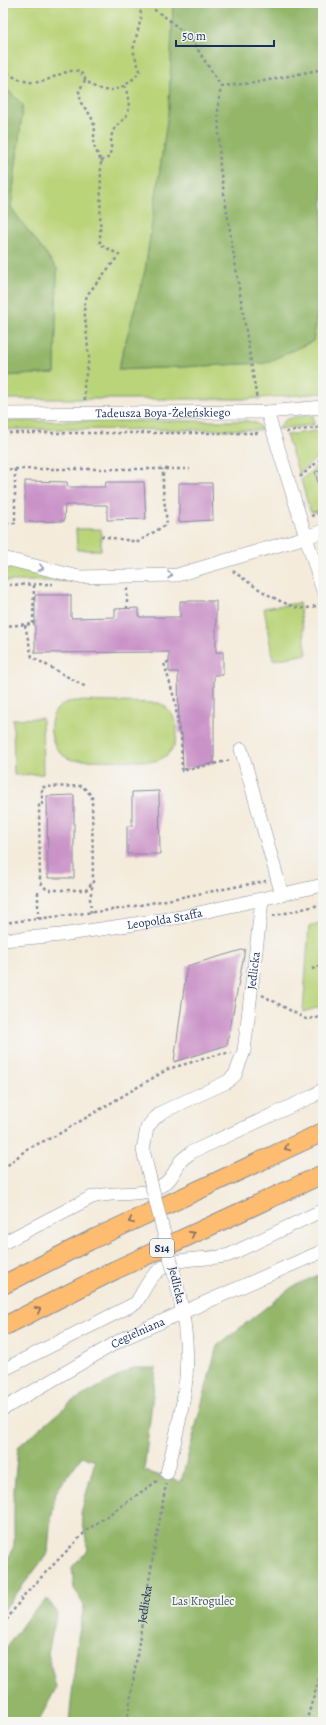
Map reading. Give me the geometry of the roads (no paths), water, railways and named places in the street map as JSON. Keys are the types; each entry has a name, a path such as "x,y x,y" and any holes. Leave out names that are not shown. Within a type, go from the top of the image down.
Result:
{"highway":[{"path":"3,1285 89,1241 323,1132"},
{"name":"S14","path":"3,1327 115,1270 323,1174"}],"street":[{"name":"Tadeusza Boya-Żeleńskiego","path":"3,414 262,407 323,407"},
{"path":"262,407 320,575 323,591"},
{"path":"3,558 79,577 177,575 323,531"},
{"path":"239,754 282,895"},
{"name":"Leopolda Staffa","path":"3,940 143,923 262,900 323,885"},
{"name":"Jedlicka","path":"168,1473 184,1400 186,1380 186,1337 181,1297 143,1150 147,1128 162,1112 227,1082 235,1076 244,1051 262,900"},
{"path":"3,1243 92,1197 102,1194 128,1194 153,1190 165,1184 174,1174 180,1160 192,1152 313,1096 323,1089"},
{"path":"3,1370 136,1303 151,1278 161,1268 182,1259 212,1260 229,1255 323,1210"},
{"name":"Cegielniana","path":"3,1409 124,1338 323,1251"}],"park label":[{"name":"Las Krogulec","path":"203,1601"}]}
